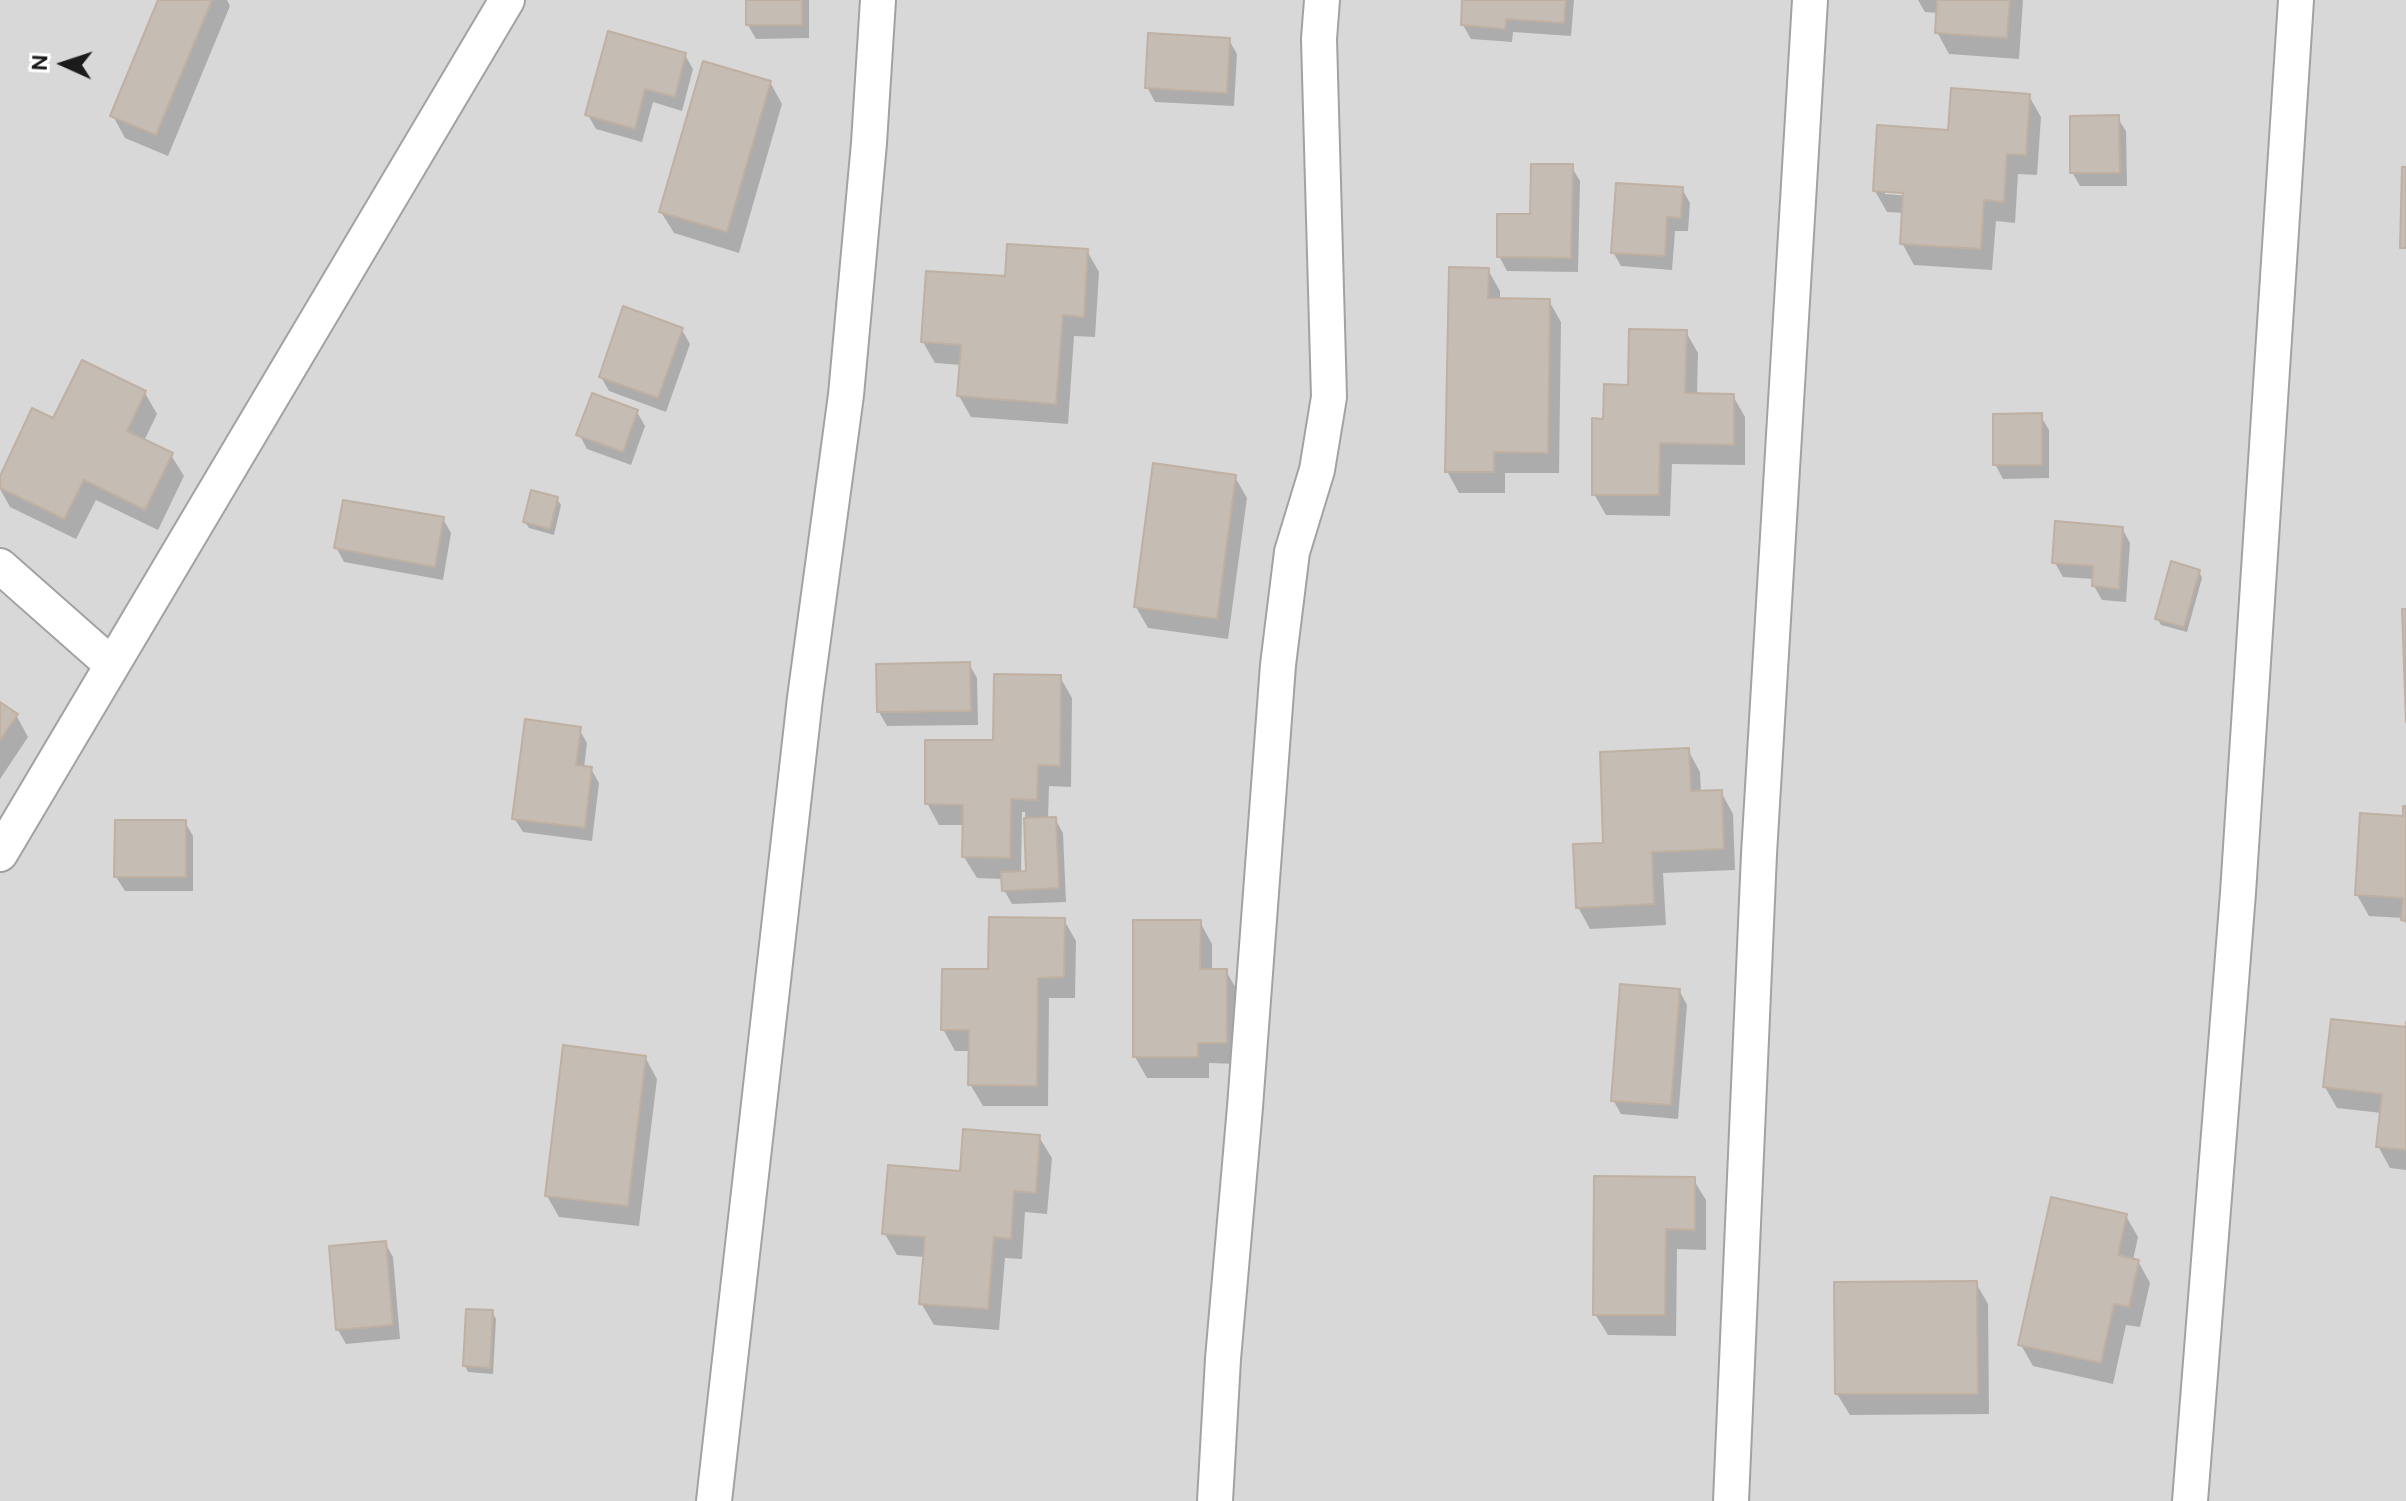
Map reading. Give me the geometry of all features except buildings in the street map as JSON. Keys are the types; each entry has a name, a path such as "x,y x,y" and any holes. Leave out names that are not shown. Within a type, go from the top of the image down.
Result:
{"street":[{"path":"0,854 507,0"},
{"path":"714,1501 805,698 846,395 869,143 878,0"},
{"path":"1215,1501 1223,1359 1278,665 1292,552 1317,470 1329,397 1319,39 1322,0"},
{"path":"1731,1501 1759,854 1810,0"},
{"path":"2190,1501 2238,893 2296,0"},
{"path":"0,566 112,665"}],"shaded area":[{"path":"0,0 2406,0 2406,1501 0,1501"}]}
